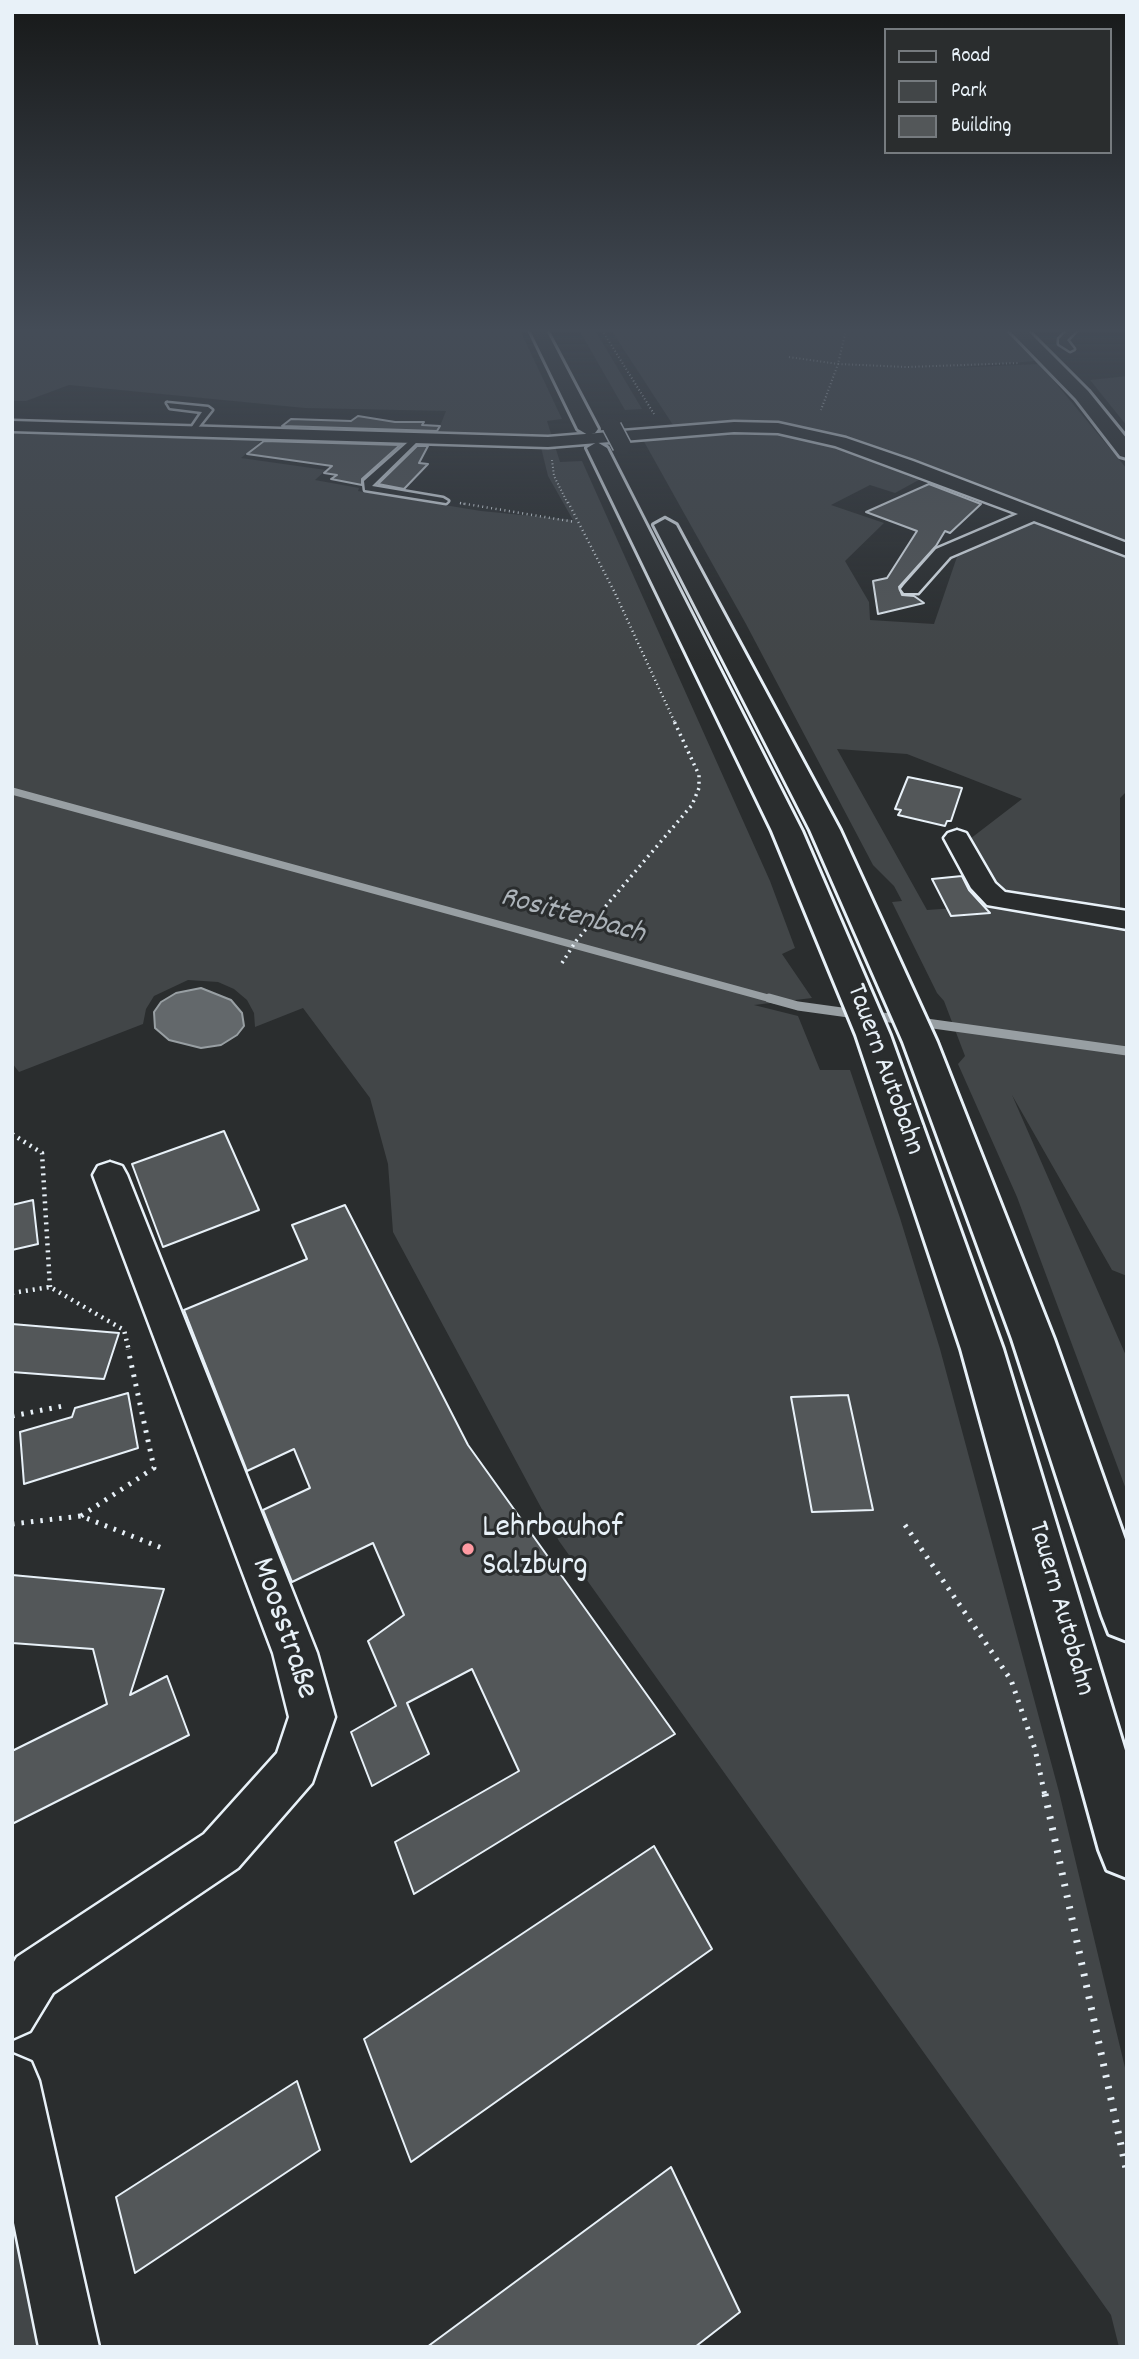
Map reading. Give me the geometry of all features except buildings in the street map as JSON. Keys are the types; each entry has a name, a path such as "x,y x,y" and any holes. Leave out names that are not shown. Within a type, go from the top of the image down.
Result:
{"main road":[{"name":"Tauern Autobahn","path":"608,440 781,818 873,1035 982,1349 1127,1850"},
{"name":"Tauern Autobahn","path":"609,440 761,704 825,830 901,998 1033,1339 1127,1616"}],"street":[{"path":"485,440 573,440"},
{"path":"832,440 907,465 1127,550"},
{"path":"911,589 943,554 1032,515"},
{"path":"957,838 984,888 997,899 1127,920"},
{"name":"Moosstraße","path":"12,2013 35,1975 221,1851 296,1767 312,1717 295,1653 110,1175"},
{"path":"12,2081 69,2347"}],"lane":[{"path":"414,440 367,483 368,488 443,501"}],"path":[{"path":"551,456 554,476 620,603 699,775 699,788 692,805 576,941 562,963"},
{"path":"443,501 576,522"},
{"path":"12,1134 42,1153 50,1287"},
{"path":"12,1293 50,1287 124,1330 154,1468 81,1516 12,1524"},
{"path":"12,1416 63,1406"},
{"path":"81,1516 162,1549"},
{"path":"905,1525 1011,1680 1035,1749 1127,2174"}],"green space":[{"path":"12,440 262,440 241,458 326,470 315,480 359,488 358,491 481,511 573,520 548,476 539,440 553,440 560,462 582,461 770,881 795,948 782,954 812,998 754,1005 798,1016 820,1070 850,1070 900,1218 940,1349 1059,1792 1127,2076 1127,2347 1119,2347 1111,2315 559,1541 393,1232 388,1164 370,1098 303,1008 255,1027 254,1013 247,1000 234,989 218,982 188,980 154,996 146,1009 143,1024 19,1072 12,1063"},
{"path":"643,440 819,440 926,476 895,493 870,485 831,505 884,523 845,561 869,602 870,620 934,624 959,551 1032,519 1127,555 1127,791 1120,798 1120,923 1127,925 1127,1276 1112,1270 1012,1095 1127,1358 1127,1492 1017,1197 958,1064 965,1056 944,1001 937,993 892,902 902,901 894,886 873,865 746,624","holes":["837,749 907,754 1022,799 966,842 997,905 927,910"]},
{"path":"831,440 1103,440 1127,469 1127,546"},
{"path":"12,2184 49,2347 12,2347"}],"shaded area":[{"path":"201,988 231,1000 242,1013 244,1026 237,1035 221,1045 201,1048 169,1040 155,1028 154,1012 161,1002 176,993"}],"waterway":[{"name":"Rosittenbach","path":"12,791 775,1000"},
{"name":"Rosittenbach","path":"769,998 798,1006 856,1014"},
{"name":"Rosittenbach","path":"874,1016 905,1020"},
{"name":"Rosittenbach","path":"919,1022 1127,1051"}],"place":[{"name":"Lehrbauhof Salzburg","path":"468,1549"}]}
